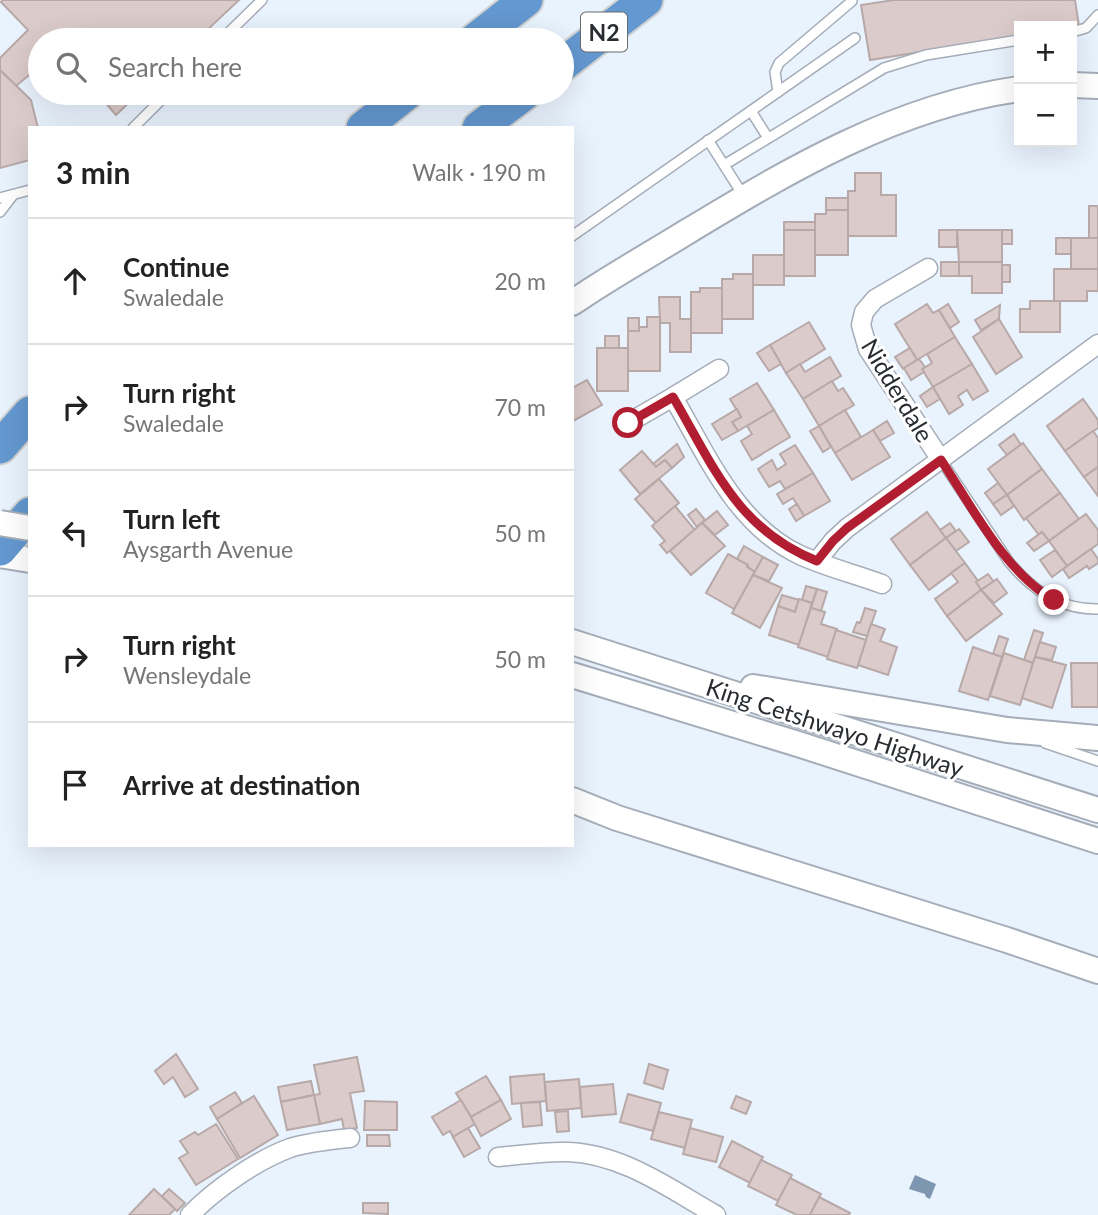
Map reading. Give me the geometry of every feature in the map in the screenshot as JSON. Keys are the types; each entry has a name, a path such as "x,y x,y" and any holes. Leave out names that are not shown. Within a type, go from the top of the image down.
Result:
{"highway":[{"path":"490,28 526,0"},
{"name":"N2","path":"574,56 646,0"},
{"path":"366,126 393,105"},
{"path":"483,126 510,105"},
{"path":"0,447 28,416"},
{"path":"0,549 28,516"}],"main road":[{"path":"1077,85 1098,86"},
{"path":"574,302 744,197 820,156 923,112 987,94 1014,90"},
{"path":"0,523 28,528"},
{"path":"0,555 28,560"},
{"name":"King Cetshwayo Highway","path":"574,643 1098,810"},
{"path":"666,672 1007,730 1098,738"},
{"name":"King Cetshwayo Highway","path":"574,676 798,744 1098,841"},
{"path":"574,801 617,818 1098,971"}],"street":[{"name":"Nidderdale","path":"928,268 875,299 864,312 861,326 868,349 941,460"},
{"path":"817,561 847,528 1095,353"},
{"path":"628,423 719,369"},
{"path":"673,397 738,507 754,523 785,546 817,561 882,584"},
{"path":"190,1215 216,1191 289,1149 313,1142 350,1138"},
{"path":"498,1157 544,1152 598,1156 624,1164 716,1215"}],"lane":[{"path":"233,28 261,0"},
{"path":"778,92 775,72 779,63 852,1"},
{"path":"1077,31 1086,29 1098,15"},
{"path":"574,235 855,38"},
{"path":"724,165 884,68 926,55 1014,41"},
{"path":"135,126 157,105"},
{"path":"751,111 768,138"},
{"path":"708,140 744,197"},
{"path":"0,198 28,190"},
{"path":"0,212 14,194"},
{"path":"941,460 1009,562 1022,577 1037,591 1054,600 1086,610 1098,609"},
{"path":"1007,730 1098,761"}],"water":[{"path":"915,1175 936,1184 930,1199 925,1194 909,1189"}],"building":[{"path":"239,0 209,28 28,30 1,2"},
{"path":"894,0 1075,0 1079,26 1077,21 1014,21 1014,37 870,60 861,5"},
{"path":"28,30 28,76 16,86 0,70 0,58"},
{"path":"0,70 28,97 28,105 32,105 38,126 28,126 28,161 0,168"},
{"path":"107,105 126,105 116,115"},
{"path":"855,173 881,173 881,195 896,195 896,236 848,236 848,191 855,191"},
{"path":"826,198 848,198 848,210 826,210"},
{"path":"1089,206 1098,206 1098,238 1089,238"},
{"path":"826,210 848,210 848,255 815,255 815,214 826,214"},
{"path":"784,222 815,222 815,230 784,230"},
{"path":"784,230 815,230 815,276 784,276"},
{"path":"939,230 957,230 957,247 939,247"},
{"path":"957,230 1002,230 1002,262 959,262"},
{"path":"1002,230 1012,230 1012,244 1002,244"},
{"path":"1056,238 1071,238 1071,254 1056,254"},
{"path":"1071,238 1098,238 1098,269 1071,269"},
{"path":"753,255 784,255 784,285 753,285"},
{"path":"941,262 959,262 959,276 941,276"},
{"path":"959,262 1002,262 1002,293 972,293 972,276 959,276"},
{"path":"1002,265 1010,265 1010,282 1002,282"},
{"path":"1054,269 1098,269 1098,291 1087,291 1087,301 1054,301"},
{"path":"733,274 753,274 753,319 722,319 722,279 733,279"},
{"path":"700,288 722,288 722,333 691,333 691,292 700,292"},
{"path":"659,297 680,297 680,319 691,319 691,352 670,352 670,323 660,323"},
{"path":"1030,301 1060,301 1060,332 1020,332 1020,309 1030,309"},
{"path":"927,304 933,313 939,310 955,337 917,360 895,324"},
{"path":"948,304 959,322 950,328 939,310"},
{"path":"1000,305 999,319 981,330 975,320"},
{"path":"647,317 660,317 660,371 628,371 628,331 639,331 639,327 647,327"},
{"path":"628,318 639,318 639,331 628,331"},
{"path":"999,319 1022,357 996,374 973,337"},
{"path":"809,322 825,349 786,373 770,345"},
{"path":"605,336 619,336 619,348 605,348"},
{"path":"955,337 972,364 933,387 922,369 932,363 927,354"},
{"path":"770,345 781,364 769,371 757,353"},
{"path":"597,348 628,348 628,391 597,391"},
{"path":"910,348 917,360 903,369 895,357"},
{"path":"830,357 841,376 803,399 786,373 800,364 805,372"},
{"path":"919,359 925,367 922,369 924,372 911,380 904,368"},
{"path":"972,364 988,391 973,400 967,390 958,396 963,405 949,414 933,387"},
{"path":"587,380 602,405 574,420 574,387"},
{"path":"832,381 838,391 843,388 854,405 819,426 803,399"},
{"path":"757,383 774,410 738,431 732,422 741,417 730,399"},
{"path":"933,387 940,399 927,407 920,396"},
{"path":"1083,399 1098,420 1098,428 1065,451 1047,426"},
{"path":"737,409 741,417 732,422 738,431 722,440 712,424"},
{"path":"774,410 790,437 752,460 741,441 752,434 747,426"},
{"path":"845,410 861,437 835,453 819,426"},
{"path":"887,421 894,433 880,441 873,430"},
{"path":"819,426 831,447 823,452 810,431"},
{"path":"873,430 890,457 852,480 835,453"},
{"path":"1093,431 1098,438 1098,467 1084,477 1065,451"},
{"path":"1014,434 1021,445 1007,455 999,445"},
{"path":"1023,443 1042,469 1007,495 988,469"},
{"path":"677,444 684,457 672,468 665,460 656,467 653,464"},
{"path":"795,445 813,473 785,489 780,481 769,487 758,469 772,460 777,470 786,464 780,454"},
{"path":"642,451 656,467 665,460 672,468 640,494 620,470"},
{"path":"1098,467 1098,496 1084,477"},
{"path":"1042,469 1060,493 1024,520 1007,495"},
{"path":"813,473 830,501 804,516 793,498 783,504 777,494"},
{"path":"659,479 679,503 656,523 635,499"},
{"path":"998,483 1007,495 993,504 985,493"},
{"path":"1060,493 1079,519 1049,541 1042,532 1039,535 1026,518"},
{"path":"1007,495 1014,506 1001,515 993,504"},
{"path":"797,504 804,516 796,521 789,509"},
{"path":"675,506 695,530 667,553 660,545 665,541 652,526"},
{"path":"696,509 705,520 697,527 688,515"},
{"path":"717,511 728,525 715,535 702,523"},
{"path":"927,512 946,538 910,565 891,539"},
{"path":"1086,514 1098,530 1098,544 1067,566 1049,541"},
{"path":"702,523 725,546 691,575 670,551"},
{"path":"950,523 956,531 946,538 940,530"},
{"path":"959,529 969,542 956,551 946,538"},
{"path":"1042,532 1049,541 1034,551 1027,543"},
{"path":"946,538 965,563 929,590 910,565"},
{"path":"744,546 763,557 755,572 737,559"},
{"path":"1091,549 1098,563 1089,569 1087,566 1069,578 1063,569"},
{"path":"1055,550 1067,566 1052,577 1040,560"},
{"path":"728,554 755,572 734,609 706,593"},
{"path":"763,557 778,565 769,581 753,575"},
{"path":"965,563 981,590 947,616 935,599 958,582 951,573"},
{"path":"988,574 994,582 981,590 976,582"},
{"path":"753,575 782,588 760,628 732,613"},
{"path":"997,579 1007,593 994,603 981,590"},
{"path":"806,586 817,589 812,603 802,600"},
{"path":"817,589 827,592 821,611 811,608"},
{"path":"981,590 1002,614 966,641 947,616"},
{"path":"782,595 799,600 795,612 778,606"},
{"path":"799,599 812,603 799,645 769,635 778,606 795,612"},
{"path":"811,608 825,612 821,624 837,629 828,657 798,647"},
{"path":"865,608 876,611 867,636 853,632 857,622 860,623"},
{"path":"871,624 885,629 880,641 897,647 888,675 858,665"},
{"path":"836,630 866,640 857,668 827,659"},
{"path":"1034,630 1043,633 1033,663 1024,660"},
{"path":"999,636 1008,639 1002,657 993,654"},
{"path":"1040,642 1056,647 1052,660 1035,657"},
{"path":"973,647 1002,657 988,700 959,691"},
{"path":"1004,653 1033,663 1020,705 990,696"},
{"path":"1035,657 1066,665 1052,708 1022,698"},
{"path":"1071,663 1098,663 1098,707 1072,707"},
{"path":"176,1054 198,1089 185,1097 173,1077 164,1084 155,1071"},
{"path":"357,1057 364,1091 350,1093 357,1128 344,1130 342,1119 320,1124 314,1095 320,1094 314,1065"},
{"path":"649,1064 668,1070 663,1089 644,1083"},
{"path":"544,1074 546,1101 512,1104 510,1077"},
{"path":"486,1076 501,1100 471,1117 456,1093"},
{"path":"579,1079 581,1108 547,1111 545,1082"},
{"path":"311,1081 314,1095 281,1102 278,1087"},
{"path":"613,1084 616,1114 582,1117 580,1087"},
{"path":"235,1092 242,1103 217,1119 210,1107"},
{"path":"628,1094 661,1103 653,1131 620,1122"},
{"path":"314,1095 320,1124 287,1130 281,1102"},
{"path":"254,1096 278,1135 240,1158 217,1119"},
{"path":"736,1096 751,1102 746,1114 731,1108"},
{"path":"461,1100 475,1124 453,1137 450,1131 443,1135 432,1117"},
{"path":"501,1100 511,1119 481,1136 471,1117"},
{"path":"365,1101 397,1102 397,1130 364,1130"},
{"path":"540,1102 542,1125 523,1127 521,1103"},
{"path":"568,1111 569,1131 557,1132 555,1112"},
{"path":"659,1112 692,1120 685,1148 651,1139"},
{"path":"216,1124 238,1159 196,1185 179,1158 188,1153 180,1141 195,1132 198,1135"},
{"path":"468,1128 480,1148 464,1157 453,1137"},
{"path":"690,1128 723,1137 716,1162 683,1154"},
{"path":"367,1135 389,1135 390,1146 367,1146"},
{"path":"732,1141 763,1157 750,1183 719,1167"},
{"path":"761,1160 792,1175 778,1201 748,1186"},
{"path":"790,1178 821,1194 810,1215 797,1215 776,1205"},
{"path":"154,1189 175,1209 169,1215 129,1215"},
{"path":"169,1189 185,1203 177,1211 162,1196"},
{"path":"819,1197 850,1213 849,1215 810,1215"},
{"path":"363,1203 388,1203 388,1214 363,1213"}],"route":[{"path":"628,423 673,397 738,507 785,546 817,561 847,528 941,460 1009,562 1037,591 1054,600"}]}
